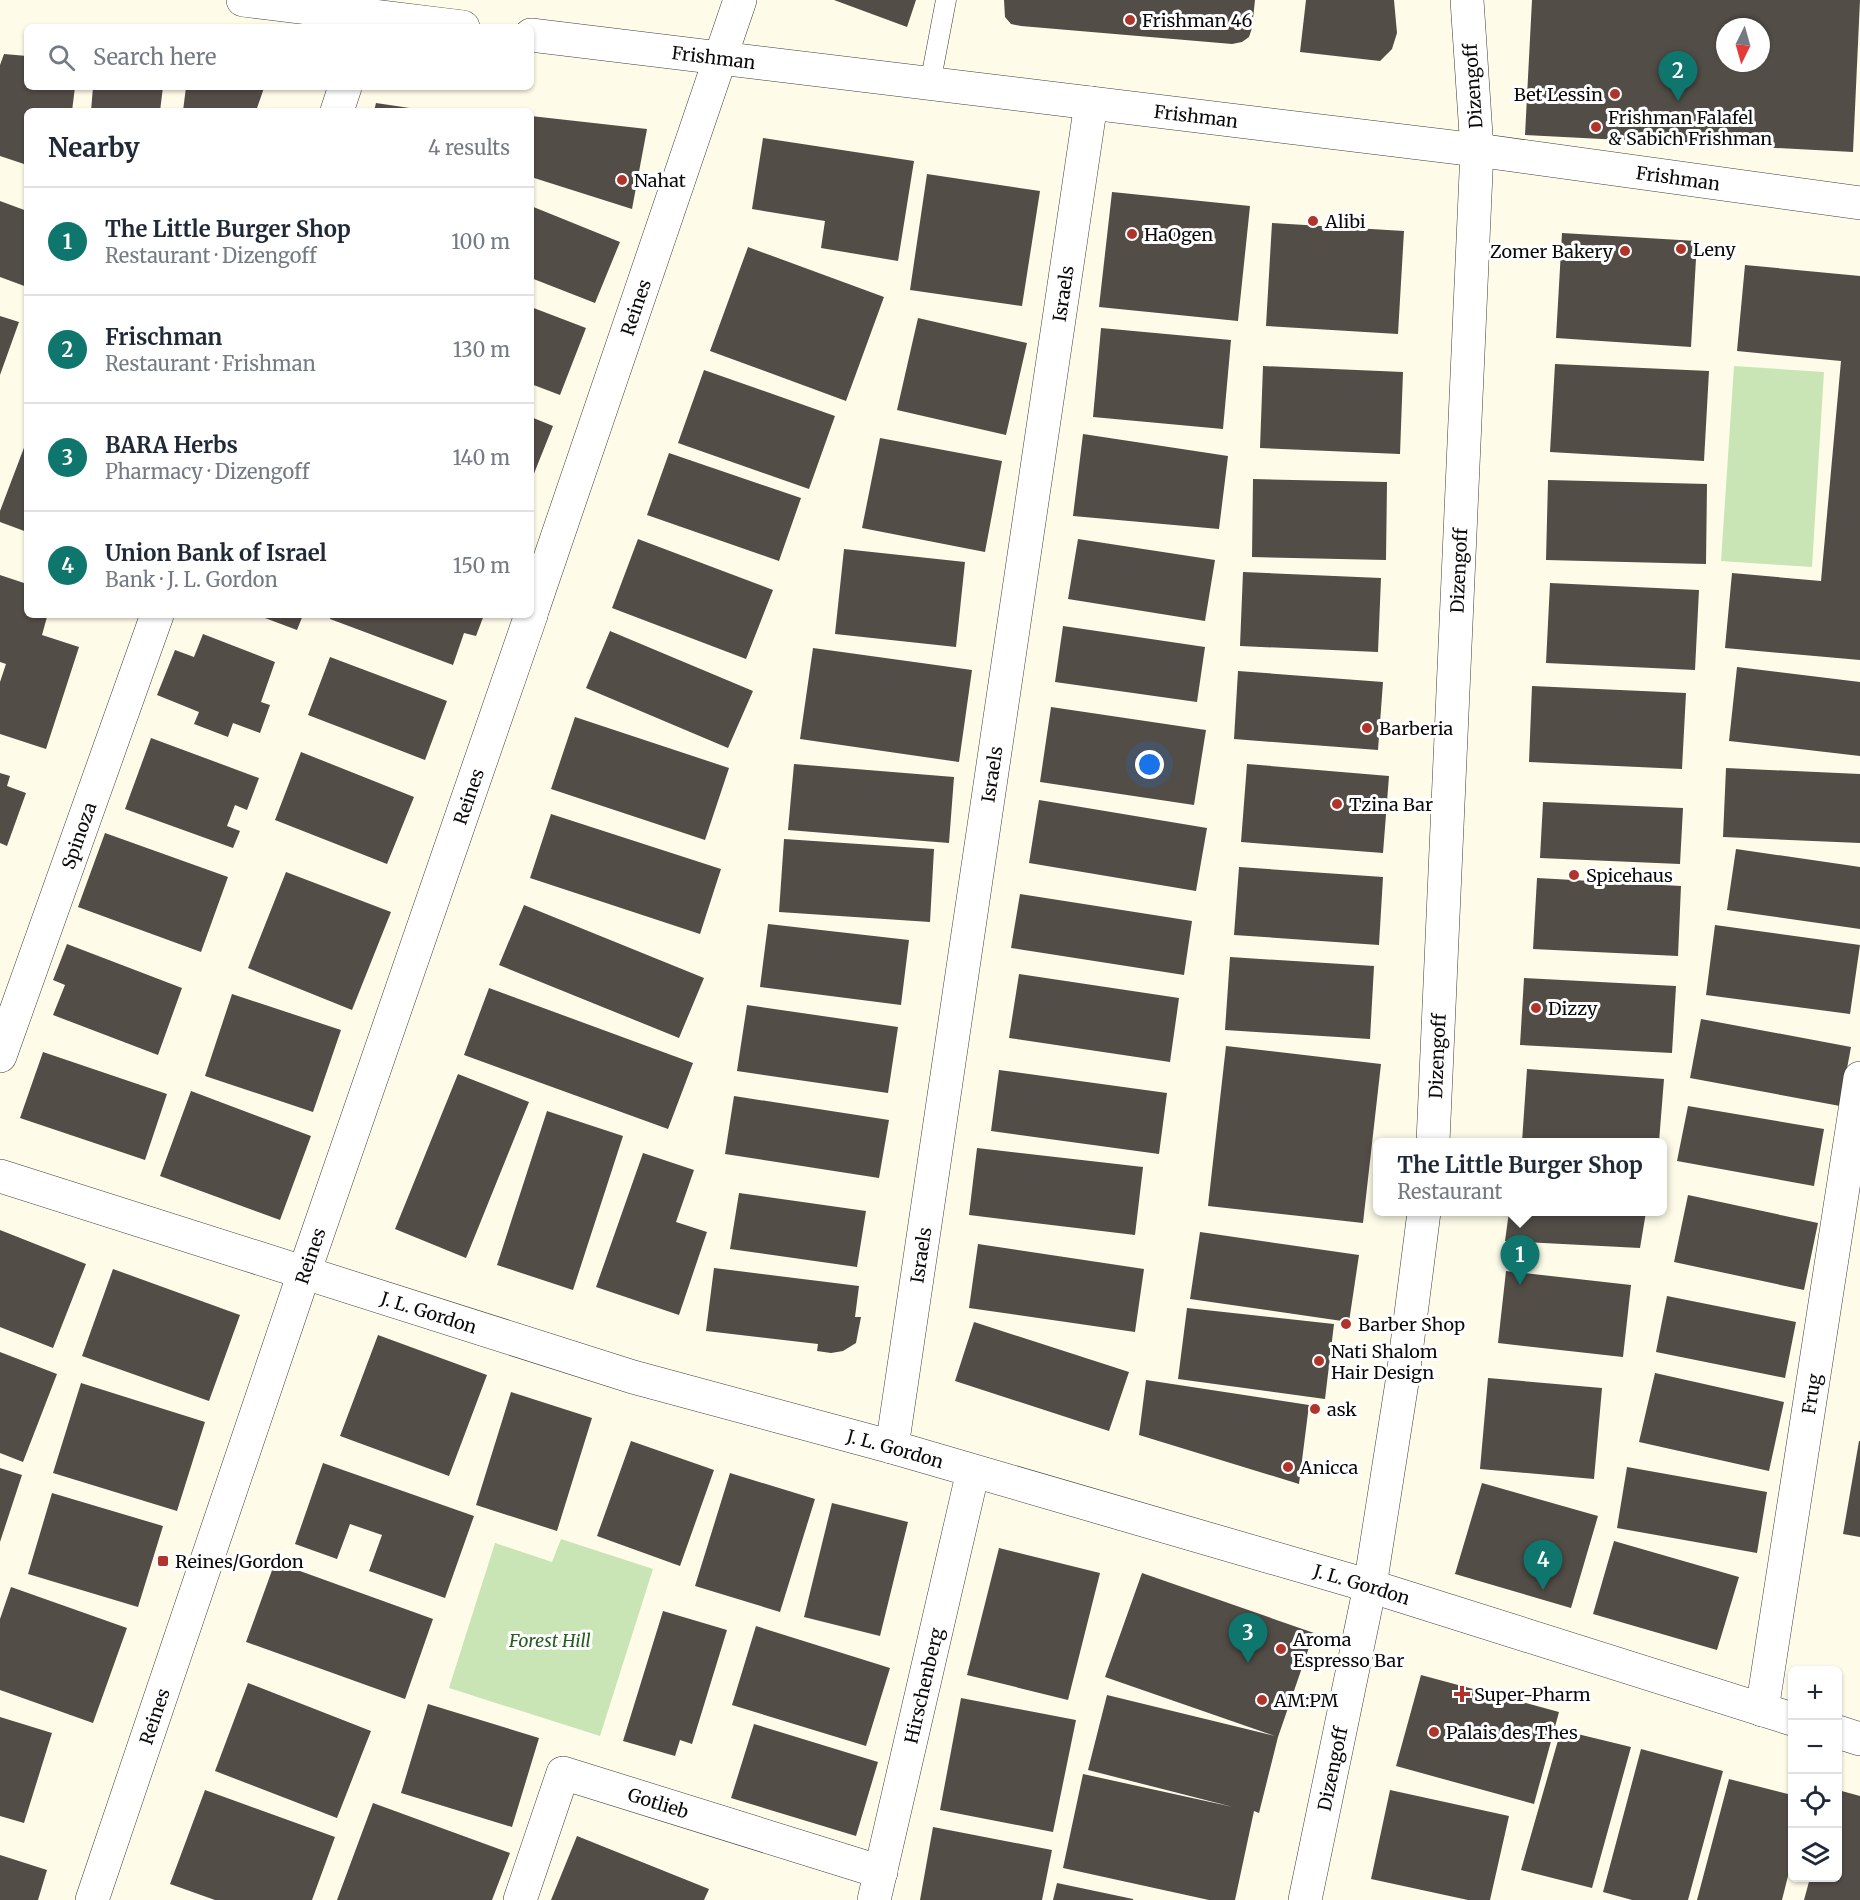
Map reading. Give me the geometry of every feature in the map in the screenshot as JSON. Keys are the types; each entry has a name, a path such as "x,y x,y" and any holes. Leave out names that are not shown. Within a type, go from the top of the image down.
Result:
{"street":[{"path":"243,0 369,21 416,24"},
{"name":"Reines","path":"534,606 740,0"},
{"name":"Dizengoff","path":"1433,1138 1477,150 1467,0"},
{"name":"Frishman","path":"534,35 1477,150 1860,203"},
{"path":"338,108 344,90"},
{"name":"Israels","path":"892,1447 1091,103"},
{"name":"Spinoza","path":"0,1056 156,618"},
{"name":"Reines","path":"92,1900 530,618"},
{"name":"Frug","path":"1777,1715 1860,1078"},
{"name":"J. L. Gordon","path":"0,1176 633,1377 892,1447 1370,1586 1777,1715"},
{"name":"Dizengoff","path":"1305,1900 1370,1586 1403,1376 1423,1216"},
{"name":"Hirschenberg","path":"878,1886 973,1470"},
{"path":"1842,1733 1860,1739"},
{"name":"Gotlieb","path":"520,1900 563,1773 878,1886"}],"lane":[{"path":"930,84 945,0"}],"green space":[{"path":"1734,366 1824,372 1812,567 1721,561"},
{"name":"Forest Hill","path":"561,1539 653,1569 600,1736 449,1688 495,1543 552,1562"}],"building":[{"path":"834,0 916,0 907,27"},
{"name":"Frishman 46","path":"1004,0 1255,0 1249,37 1242,42 1232,44 1021,26 1011,24 1005,17"},
{"path":"1306,0 1394,0 1397,33 1392,49 1380,61 1300,52"},
{"path":"1532,0 1860,0 1853,152 1525,135"},
{"path":"4,54 24,56 24,90 75,90 72,108 24,108 24,164 0,156 0,65"},
{"path":"93,90 163,90 160,108 91,108"},
{"path":"186,90 263,90 257,108 183,108"},
{"path":"376,103 410,108 375,108"},
{"path":"534,116 647,129 632,209 534,178"},
{"path":"763,138 914,161 898,261 821,248 825,221 752,209"},
{"path":"927,174 1040,191 1022,306 910,290"},
{"path":"1112,192 1250,206 1238,321 1099,307"},
{"path":"0,201 24,210 24,286 0,277"},
{"path":"534,207 620,242 595,303 534,279"},
{"path":"1272,223 1404,231 1398,334 1266,326"},
{"path":"1562,233 1697,241 1691,347 1556,338"},
{"path":"748,247 884,297 846,401 710,351"},
{"path":"1745,265 1860,276 1860,660 1725,648 1732,573 1821,581 1841,361 1737,351"},
{"path":"534,308 586,328 560,395 534,385"},
{"path":"0,316 19,322 0,375"},
{"path":"918,318 1027,343 1006,435 897,410"},
{"path":"1101,328 1231,340 1223,429 1093,417"},
{"path":"1555,364 1709,371 1704,461 1550,452"},
{"path":"1263,366 1403,372 1400,454 1260,448"},
{"path":"704,370 835,416 809,489 678,443"},
{"path":"534,418 553,426 534,474"},
{"path":"1083,434 1228,456 1219,529 1073,516"},
{"path":"880,438 1002,461 985,552 862,528"},
{"path":"24,448 24,531 0,522 0,511"},
{"path":"669,453 801,498 779,561 647,515"},
{"path":"1253,479 1387,482 1386,560 1252,557"},
{"path":"1548,480 1707,484 1706,564 1546,560"},
{"path":"638,539 773,590 746,659 612,608"},
{"path":"1078,539 1215,560 1205,621 1068,599"},
{"path":"844,549 965,562 956,647 835,634"},
{"path":"1243,572 1381,578 1378,652 1240,646"},
{"path":"0,575 24,583 24,618 47,618 42,635 79,647 46,749 0,734 0,682 6,664 0,662"},
{"path":"1550,583 1699,590 1695,670 1546,663"},
{"path":"265,618 302,618 297,630"},
{"path":"483,618 476,636 464,633 453,665 330,619"},
{"path":"1063,626 1205,647 1197,702 1055,682"},
{"path":"610,631 753,691 728,748 586,688"},
{"path":"203,634 275,662 261,702 270,705 260,733 233,723 228,737 194,724 199,712 157,695 175,650 194,657"},
{"path":"813,648 972,670 959,762 800,739"},
{"path":"330,657 447,701 425,760 308,715"},
{"path":"1737,667 1860,682 1860,756 1729,741"},
{"path":"1238,671 1383,682 1378,750 1234,739"},
{"path":"1532,686 1686,693 1682,769 1529,762"},
{"path":"1051,707 1206,730 1194,805 1040,782"},
{"path":"575,717 729,768 705,840 551,789"},
{"path":"151,738 259,778 247,810 235,805 227,826 240,831 233,848 125,809"},
{"path":"301,752 414,797 387,864 275,820"},
{"path":"794,764 954,777 949,843 788,830"},
{"path":"1247,764 1389,776 1383,853 1241,842"},
{"path":"1726,768 1860,774 1860,843 1723,837"},
{"path":"0,773 10,776 7,786 26,793 7,846 0,843"},
{"path":"1039,800 1207,828 1196,891 1029,863"},
{"path":"1543,802 1683,808 1680,864 1540,858"},
{"path":"551,814 721,869 700,934 530,878"},
{"path":"105,833 228,877 201,952 78,907"},
{"path":"784,839 934,849 930,922 779,912"},
{"path":"1736,849 1860,867 1860,929 1727,910"},
{"path":"1239,867 1383,877 1379,945 1234,935"},
{"path":"286,872 391,912 352,1010 248,968"},
{"path":"1537,878 1681,886 1678,956 1533,949"},
{"path":"1020,894 1192,921 1184,975 1011,948"},
{"path":"524,905 704,978 679,1038 499,965"},
{"path":"768,924 909,940 901,1005 760,987"},
{"path":"1715,925 1860,945 1850,1014 1706,995"},
{"path":"67,944 182,988 158,1055 53,1015 65,985 53,980"},
{"path":"1230,957 1374,966 1370,1039 1225,1030"},
{"path":"1019,974 1179,998 1170,1062 1009,1038"},
{"path":"1524,978 1676,986 1672,1053 1520,1045"},
{"path":"489,988 693,1063 668,1129 464,1055"},
{"path":"232,994 341,1030 313,1112 205,1076"},
{"path":"747,1005 898,1027 888,1093 737,1071"},
{"path":"1701,1019 1851,1047 1840,1106 1690,1078"},
{"path":"1226,1046 1381,1064 1363,1223 1208,1206"},
{"path":"43,1052 167,1094 145,1160 20,1118"},
{"path":"1527,1069 1664,1079 1659,1138 1522,1138"},
{"path":"999,1070 1167,1093 1159,1154 991,1131"},
{"path":"458,1074 529,1102 466,1258 395,1229"},
{"path":"191,1091 311,1136 280,1220 160,1176"},
{"path":"734,1096 889,1120 879,1178 725,1154"},
{"path":"1688,1106 1824,1129 1814,1186 1677,1161"},
{"path":"547,1111 623,1136 573,1290 497,1265"},
{"path":"977,1148 1143,1167 1135,1235 969,1215"},
{"path":"643,1153 694,1170 676,1222 707,1232 679,1315 596,1287"},
{"path":"739,1193 866,1211 857,1267 730,1249"},
{"path":"1688,1195 1818,1223 1804,1290 1674,1262"},
{"path":"1508,1216 1645,1216 1640,1248 1505,1241"},
{"path":"0,1230 86,1264 53,1348 0,1327"},
{"path":"1200,1232 1359,1255 1349,1322 1190,1299"},
{"path":"978,1244 1144,1269 1135,1332 969,1308"},
{"path":"714,1268 859,1286 855,1317 861,1317 856,1343 843,1351 831,1353 817,1351 818,1344 706,1331"},
{"path":"113,1269 240,1315 209,1401 82,1356"},
{"path":"1506,1271 1631,1285 1623,1357 1498,1343"},
{"path":"1667,1296 1796,1322 1785,1378 1656,1352"},
{"path":"1187,1308 1334,1324 1325,1399 1178,1379"},
{"path":"974,1322 1129,1372 1109,1431 955,1381"},
{"path":"378,1335 487,1375 449,1476 340,1436"},
{"path":"0,1352 57,1374 23,1462 0,1453"},
{"path":"1655,1373 1784,1402 1769,1471 1639,1442"},
{"path":"1488,1378 1602,1388 1594,1479 1480,1469"},
{"path":"1146,1380 1309,1405 1299,1484 1139,1435"},
{"path":"81,1383 205,1422 177,1511 53,1473"},
{"path":"511,1392 592,1418 557,1531 476,1505"},
{"path":"631,1441 714,1470 680,1566 597,1536"},
{"path":"1860,1441 1860,1537 1843,1534"},
{"path":"323,1463 474,1516 445,1598 369,1571 382,1535 350,1524 337,1559 295,1544"},
{"path":"1627,1467 1767,1492 1757,1553 1617,1528"},
{"path":"0,1468 22,1475 0,1542"},
{"path":"730,1473 815,1499 780,1612 695,1586"},
{"path":"1482,1483 1598,1516 1571,1608 1455,1574"},
{"path":"52,1493 163,1526 138,1607 28,1574"},
{"path":"832,1503 908,1522 880,1636 804,1617"},
{"path":"1614,1541 1739,1577 1717,1650 1593,1614"},
{"path":"999,1548 1100,1573 1068,1700 967,1675"},
{"path":"275,1562 433,1619 405,1699 246,1642"},
{"path":"1142,1573 1314,1633 1278,1737 1259,1813 1254,1811 1235,1900 1209,1900 1063,1868 1083,1774 1233,1807 1088,1770 1107,1695 1275,1736 1105,1677"},
{"path":"11,1587 127,1628 93,1723 0,1690 0,1619"},
{"path":"663,1611 727,1630 692,1744 680,1740 675,1756 623,1741"},
{"path":"756,1626 890,1668 866,1746 732,1705"},
{"path":"1421,1675 1559,1712 1534,1804 1396,1766"},
{"path":"248,1683 371,1731 337,1818 215,1771"},
{"path":"961,1698 1076,1720 1053,1832 940,1810"},
{"path":"428,1704 539,1738 512,1827 401,1793"},
{"path":"0,1717 52,1733 24,1823 0,1816"},
{"path":"754,1724 878,1762 856,1836 731,1798"},
{"path":"1561,1730 1631,1747 1592,1888 1521,1870"},
{"path":"1641,1749 1723,1771 1688,1900 1632,1900 1603,1892"},
{"path":"1729,1779 1788,1794 1788,1876 1782,1900 1697,1900"},
{"path":"205,1790 335,1837 312,1900 215,1900 170,1884"},
{"path":"1390,1790 1509,1816 1490,1900 1468,1900 1371,1879"},
{"path":"1842,1791 1860,1796 1860,1900 1804,1900 1809,1882 1842,1882"},
{"path":"373,1803 510,1853 492,1900 337,1900"},
{"path":"933,1827 1052,1850 1042,1900 920,1900"},
{"path":"577,1836 709,1889 704,1900 551,1900"},
{"path":"0,1855 47,1870 38,1900 0,1900"},
{"path":"1057,1883 1133,1899 1133,1900 1053,1900"}],"place":[{"name":"Frishman 46","path":"1130,20"},
{"name":"Bet Lessin","path":"1615,94"},
{"name":"Frischman","path":"1678,101"},
{"name":"Frishman Falafel & Sabich Frishman","path":"1596,127"},
{"name":"Nahat","path":"622,180"},
{"name":"Alibi","path":"1313,221"},
{"name":"HaOgen","path":"1132,234"},
{"name":"Leny","path":"1681,249"},
{"name":"Zomer Bakery","path":"1625,251"},
{"name":"Barberia","path":"1367,728"},
{"name":"Tzina Bar","path":"1337,804"},
{"name":"Spicehaus","path":"1574,875"},
{"name":"Dizzy","path":"1536,1008"},
{"name":"The Little Burger Shop","path":"1520,1285"},
{"name":"Barber Shop","path":"1346,1324"},
{"name":"Nati Shalom Hair Design","path":"1319,1361"},
{"name":"ask","path":"1315,1409"},
{"name":"Anicca","path":"1288,1467"},
{"name":"Reines/Gordon","path":"163,1561"},
{"name":"Union Bank of Israel","path":"1543,1590"},
{"name":"Aroma Espresso Bar","path":"1281,1649"},
{"name":"BARA Herbs","path":"1248,1663"},
{"name":"Super-Pharm","path":"1462,1694"},
{"name":"AM:PM","path":"1262,1700"},
{"name":"Palais des Thes","path":"1434,1732"}]}
